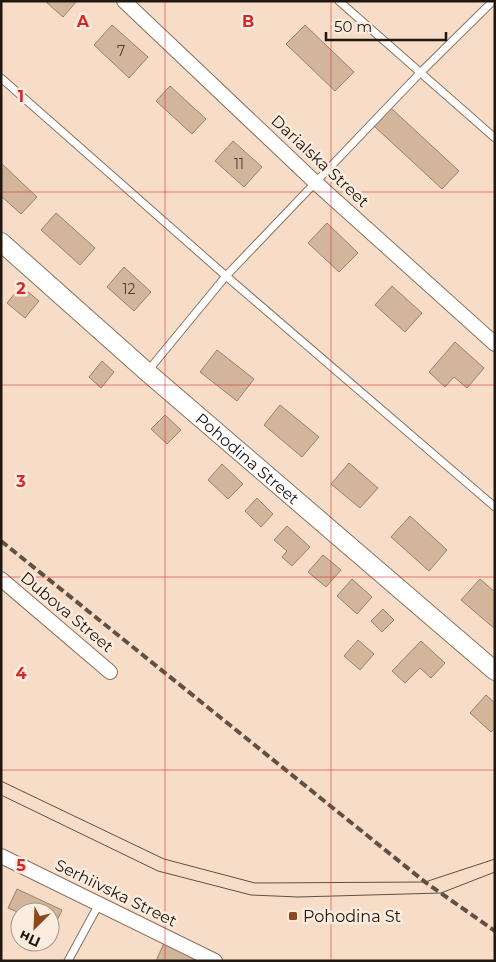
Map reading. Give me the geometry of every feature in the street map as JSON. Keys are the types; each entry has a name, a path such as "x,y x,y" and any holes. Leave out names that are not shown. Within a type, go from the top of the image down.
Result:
{"street":[{"name":"Darialska Street","path":"124,1 316,183 495,344"},
{"name":"Pohodina Street","path":"1,242 147,372 495,671"},
{"name":"Dubova Street","path":"1,579 110,672"},
{"name":"Serhiivska Street","path":"1,856 215,961"}],"lane":[{"path":"339,1 495,138"},
{"path":"147,372 226,276 420,74 493,1"},
{"path":"1,78 226,276 495,506"},
{"path":"68,961 99,904"}],"building":[{"path":"45,1 77,1 63,17"},
{"path":"112,25 148,57 129,78 94,45"},
{"path":"305,25 354,72 335,91 286,44"},
{"path":"170,86 206,119 192,134 156,101"},
{"path":"391,108 459,171 442,189 374,126"},
{"path":"233,141 262,167 244,187 215,161"},
{"path":"1,163 37,197 21,214 1,196"},
{"path":"56,213 95,248 80,265 41,230"},
{"path":"327,223 358,253 339,272 308,243"},
{"path":"124,267 151,292 134,311 107,287"},
{"path":"21,286 39,301 25,318 7,303"},
{"path":"392,286 422,313 405,332 375,305"},
{"path":"455,342 484,368 467,388 454,377 445,387 429,372"},
{"path":"217,350 254,379 237,401 200,372"},
{"path":"102,361 114,372 101,388 89,377"},
{"path":"280,405 319,437 302,457 264,425"},
{"path":"165,415 181,430 167,444 151,429"},
{"path":"349,463 378,488 360,508 331,484"},
{"path":"222,464 243,484 228,499 208,480"},
{"path":"257,498 273,514 261,527 245,511"},
{"path":"410,516 447,550 429,571 391,537"},
{"path":"287,526 310,547 292,566 282,557 287,551 274,540"},
{"path":"323,555 341,570 326,587 308,572"},
{"path":"352,579 372,597 357,614 337,596"},
{"path":"480,579 495,592 495,629 461,600"},
{"path":"383,609 394,620 382,632 371,621"},
{"path":"358,640 374,654 360,670 344,656"},
{"path":"421,641 445,663 431,678 420,668 405,683 392,671"},
{"path":"486,695 495,703 495,728 491,732 470,713"},
{"path":"17,889 45,902 11,902"},
{"path":"165,941 205,961 156,961"}],"tram line":[{"path":"1,781 164,859 255,883 425,882 495,859"},
{"path":"1,795 158,871 251,895 298,897 441,893 495,872"}],"railway":[{"path":"1,541 425,882 495,931"}],"place":[{"name":"Pohodina St","path":"293,916"}]}
